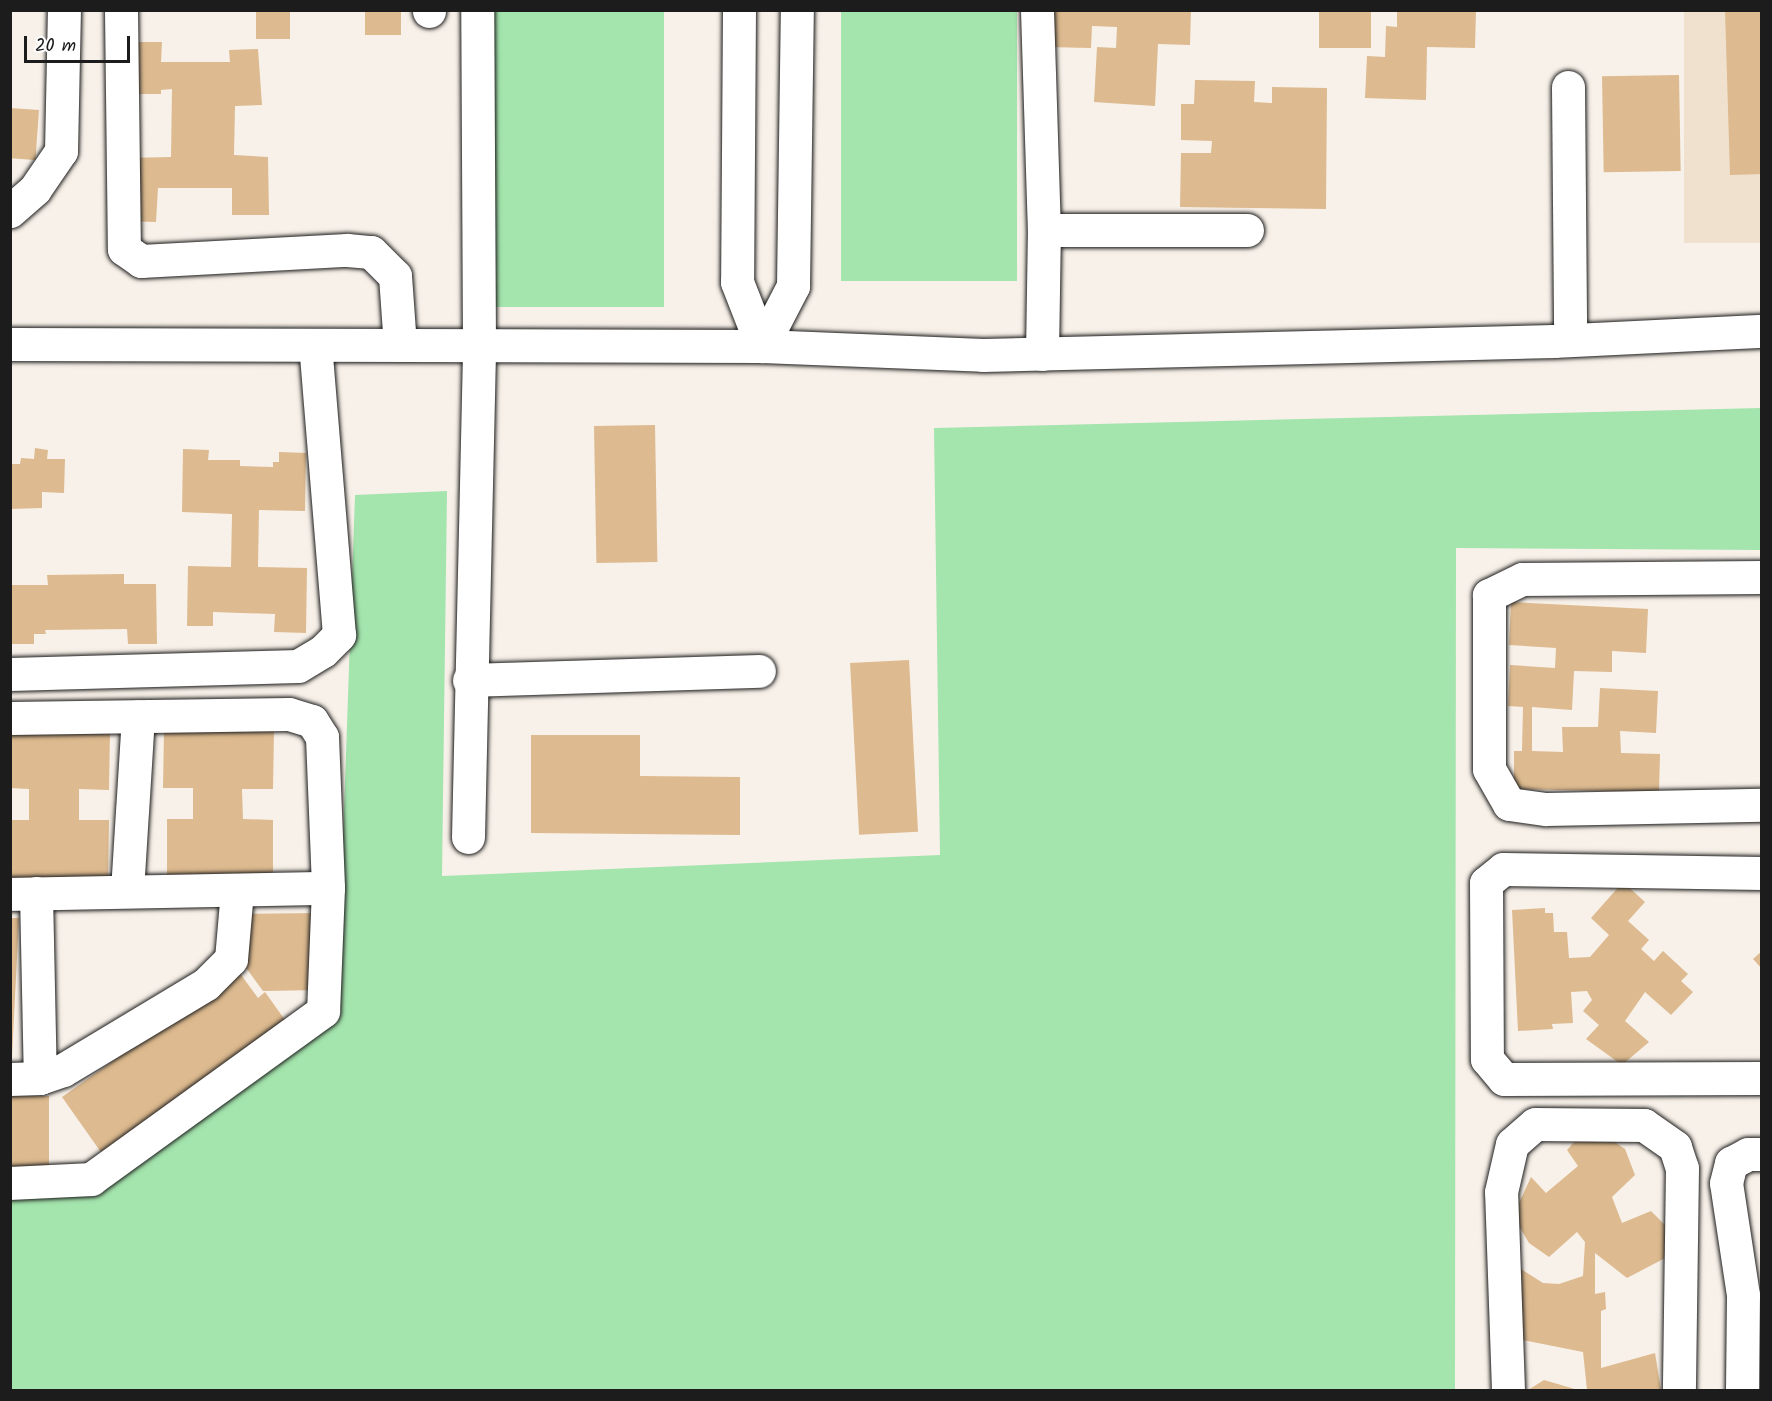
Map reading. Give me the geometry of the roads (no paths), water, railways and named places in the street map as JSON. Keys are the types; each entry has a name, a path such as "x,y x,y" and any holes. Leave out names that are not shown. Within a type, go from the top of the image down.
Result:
{"street":[{"path":"10,211 35,189 61,151 64,10"},
{"path":"121,10 124,249 141,261 347,250 371,252 395,276 400,345"},
{"path":"468,837 469,680 479,345 477,10"},
{"path":"739,10 736,282 762,346"},
{"path":"762,346 793,286 796,10"},
{"path":"1037,10 1044,230 1042,354"},
{"path":"1568,87 1570,340"},
{"path":"1044,230 1247,230"},
{"path":"10,344 762,346 1042,354 1570,340 1761,331"},
{"path":"10,674 298,666 323,651 339,636 315,345"},
{"path":"1761,577 1522,579 1489,595 1489,769 1509,804 1546,809 1761,805"},
{"path":"469,680 759,671"},
{"path":"10,718 288,714 312,721 322,737 328,888 323,1011 90,1179 10,1183"},
{"path":"127,891 138,716"},
{"path":"1761,873 1503,869 1486,883 1486,918 1487,1059 1504,1079 1761,1078"},
{"path":"237,890 231,959 207,984 63,1070 25,1079 23,894 328,888"},
{"path":"1508,1390 1501,1192 1512,1144 1535,1124 1644,1125 1675,1147 1682,1168 1679,1390"},
{"path":"1742,1390 1743,1294 1726,1183 1731,1163 1748,1154 1761,1154"}]}
